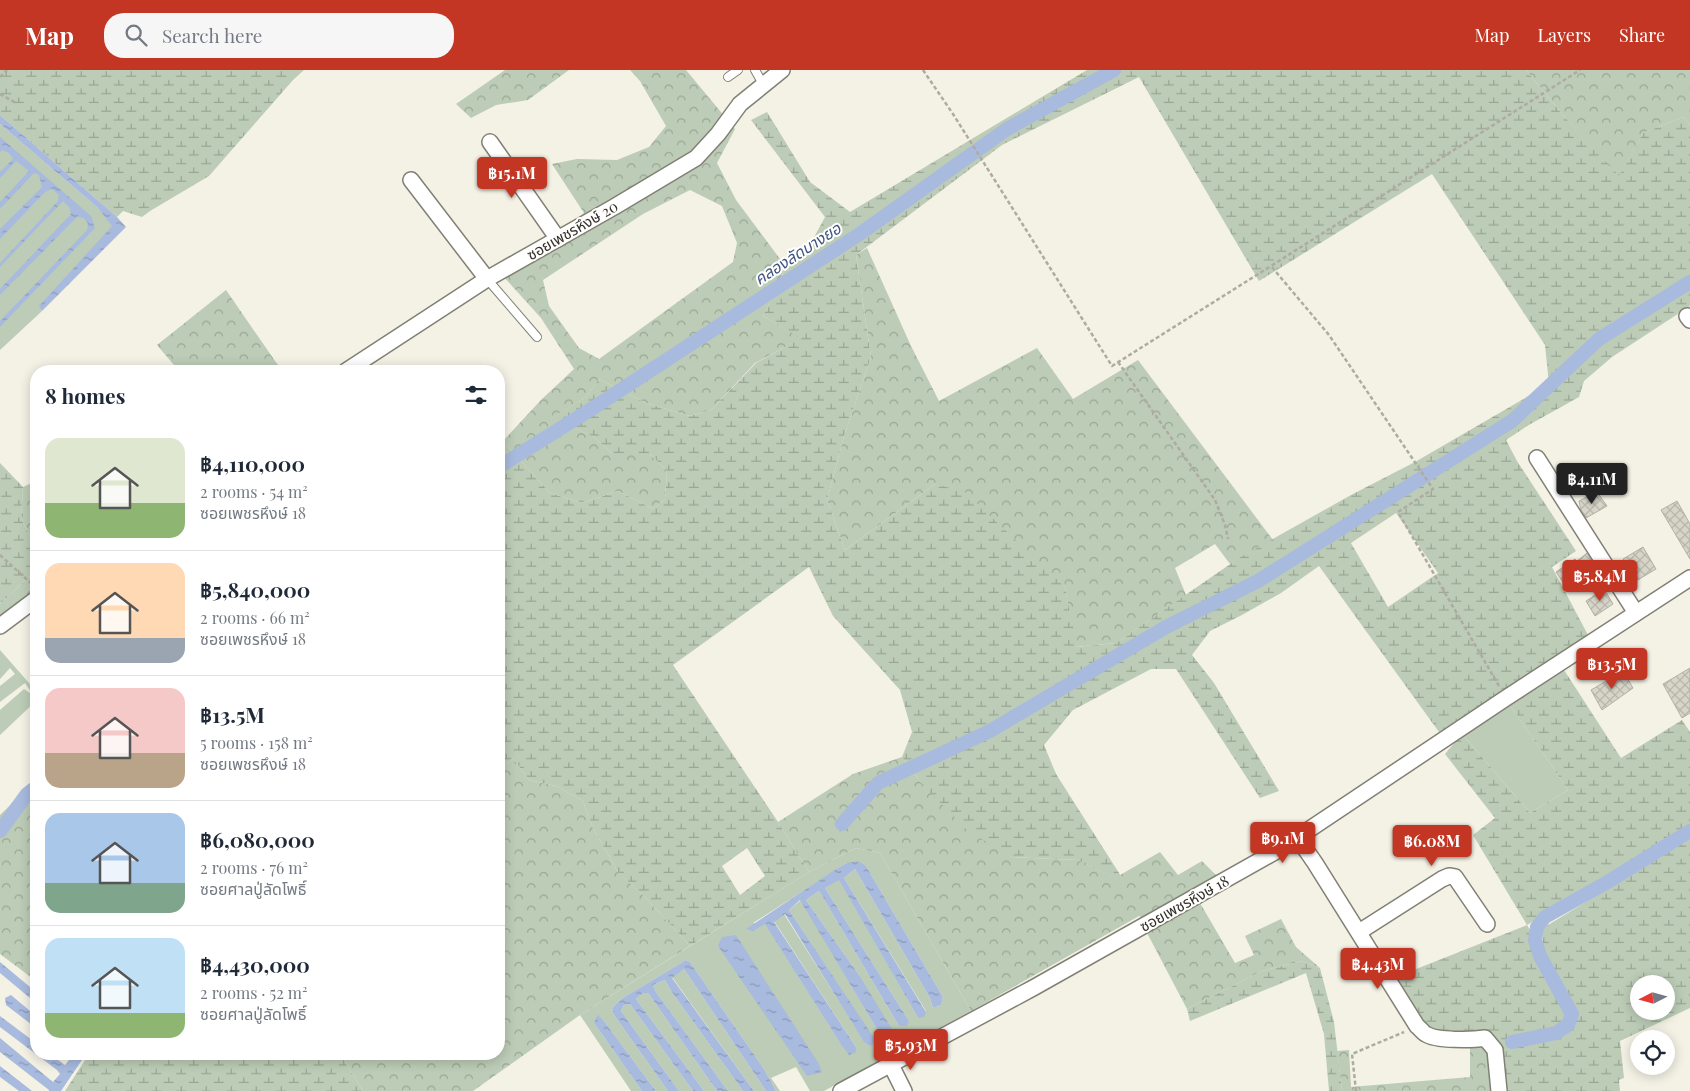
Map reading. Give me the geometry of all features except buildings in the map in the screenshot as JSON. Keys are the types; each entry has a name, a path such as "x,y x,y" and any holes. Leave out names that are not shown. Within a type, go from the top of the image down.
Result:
{"street":[{"name":"ซอยเพชรหึงษ์ 20","path":"358,365 487,278 558,239 696,158 718,134 740,104 782,70"},
{"path":"490,142 558,239"},
{"path":"411,180 487,278"},
{"path":"1537,458 1636,613"},
{"name":"ซอยเพชรหึงษ์ 18","path":"841,1091 1033,988 1280,849 1690,578"},
{"path":"0,626 30,604"},
{"path":"1297,838 1316,863 1417,1026 1426,1035 1437,1037 1470,1040 1485,1038 1495,1050 1499,1091"},
{"path":"1359,932 1449,876 1455,877 1487,924"},
{"path":"891,1064 904,1091"}],"lane":[{"path":"728,77 738,70"},
{"path":"754,70 763,84"},
{"path":"487,278 537,337"}],"path":[{"path":"0,77 7,70"},
{"path":"923,70 953,114 1112,366 1580,70"},
{"path":"0,94 16,103"},
{"path":"1271,266 1329,335 1433,489 1398,512 1506,698"},
{"path":"1118,362 1215,500 1225,525 1228,539"},
{"path":"0,556 30,583"},
{"path":"1356,1091 1352,1054 1417,1026"}],"green space":[{"path":"0,70 304,70 293,80 209,176 142,217 123,211 117,217 0,115"},
{"path":"505,70 569,70 528,100 496,105 471,118 456,104"},
{"path":"630,70 686,70 735,129 717,163 736,200 786,267 763,316 802,338 755,363 711,410 690,416 646,403 599,379 586,397 552,418 594,437 612,454 650,454 667,471 665,499 653,509 618,491 582,503 550,493 505,443 505,439 541,400 574,369 541,318 504,277 584,213 552,164 577,159 617,160 649,147 666,126 640,81","holes":["690,190 722,206 737,243 733,262 599,359 579,348 549,306 543,280 643,214"]},
{"path":"1087,70 1526,70 1563,115 1619,176 1643,133 1683,117 1690,125 1690,306 1612,357 1584,381 1579,397 1506,440 1517,461 1576,551 1552,567 1588,635 1439,732 1319,566 1281,593 1210,631 1192,655 1214,683 1279,791 1260,798 1176,669 1151,669 1073,710 1044,745 1056,774 1126,884 1078,860 1011,857 967,830 923,785 902,757 912,732 900,690 833,616 809,567 673,665 778,822 809,872 690,946 645,897 618,872 593,828 583,801 556,786 529,780 513,758 505,765 505,443 550,493 582,503 618,491 653,509 665,499 667,471 650,454 612,454 594,437 551,418 586,397 599,379 646,403 690,416 711,410 756,363 801,338 763,316 786,267 811,243 825,217 751,120 767,112 810,182 850,212","holes":["1139,77 1259,281 1432,174 1545,345 1549,384 1415,462 1351,495 1239,558 1116,643 1076,647 1065,587 965,492 935,484 845,550 827,500 844,436 871,357 856,255 1002,145","1396,513 1438,573 1388,607 1351,543","747,848 765,876 740,895 722,866"]},
{"path":"1526,70 1690,70 1690,125 1683,117 1643,133 1619,177 1563,115"},
{"path":"0,124 97,207 113,226 40,306 42,311 0,350"},
{"path":"867,248 911,346 939,401 1037,348 1073,399 1138,360 1273,540 1230,564 1215,544 1175,568 1186,595 1116,643 1075,647 1065,587 935,484 845,550 827,500 844,436 871,357 856,255"},
{"path":"226,290 278,365 174,365 157,345"},
{"path":"0,463 23,487 21,518 30,537 30,576 0,604"},
{"path":"30,484 30,537 21,518 23,487"},
{"path":"30,576 30,598 0,620 0,604"},
{"path":"0,650 30,684 30,690 25,683 0,702 0,686 15,674 10,668 0,679"},
{"path":"1564,670 1621,758 1682,720 1690,732 1690,828 1527,925 1473,835 1495,818 1445,754 1462,734 1530,813 1568,790 1508,702"},
{"path":"24,689 30,693 30,707 0,735 0,710"},
{"path":"1508,702 1568,790 1530,813 1462,734"},
{"path":"902,757 923,785 1011,857 1078,860 1125,883 1120,875 1160,852 1178,875 1202,861 1217,876 1145,919 1139,916 971,1011 880,853 856,848 809,872 778,822 853,774"},
{"path":"513,758 529,780 556,786 583,801 593,828 618,872 645,897 690,946 580,1015 473,1091 363,1091 344,1060 505,1060 505,765"},
{"path":"30,786 30,976 0,954 0,815"},
{"path":"1690,839 1690,1008 1675,1015 1675,975 1630,975 1630,1020 1665,1020 1643,1030 1630,1030 1630,1036 1620,1041 1624,1078 1619,1080 1620,1091 1503,1091 1497,1042 1437,1042 1396,977 1527,925 1542,950 1543,928"},
{"path":"856,848 880,853 971,1011 824,1091 810,1091 796,1067 771,1078 780,1091 776,1091 764,1069 690,962 686,960 621,999 612,1008 614,1015 668,1091 656,1091 601,1017 597,1016 594,1023 642,1091 631,1091 580,1015 809,872","holes":["847,863 866,866 943,997 941,1005 933,1008 930,998 855,869 844,878 926,1011 918,1018 839,879 825,888 909,1021 899,1026 819,891 806,900 859,975 878,1031 801,900 789,910 875,1041 864,1041 784,914 774,921 856,1047 840,1043 765,923 753,923"]},
{"path":"1200,903 1235,963 1254,955 1245,936 1281,919 1296,947 1320,968 1302,961 1262,971 1187,1009 1146,931"},
{"path":"1302,961 1320,968 1334,1022 1342,1091 1329,1091 1324,1034 1306,973 1190,1021 1187,1009 1262,971"},
{"path":"684,969 766,1091 754,1091 672,977"},
{"path":"665,980 743,1091 728,1091 656,992 653,985"},
{"path":"643,993 648,993 717,1091 704,1091 636,999"},
{"path":"630,1004 693,1091 679,1091 621,1011 624,1005"},
{"path":"1485,1047 1492,1058 1495,1091 1342,1091 1337,1051 1349,1050 1351,1087 1470,1077 1470,1048"},
{"path":"85,1060 344,1060 363,1091 65,1091"}],"water":[{"path":"0,115 126,227 42,311 39,306 112,226 97,207 0,124"},
{"path":"0,137 91,216 95,228 0,327 0,321 87,230 88,224 84,218 77,217 0,295 0,289 71,214 70,208 63,201 0,267 0,263 58,201 59,195 52,189 45,192 0,239 0,229 42,187 39,175 34,173 0,209 0,202 29,171 16,161 0,178 0,172 13,159 9,153 2,150 0,152"},
{"path":"858,861 866,866 943,997 941,1005 933,1008 930,998 855,869 844,878 926,1012 924,1017 918,1018 839,880 825,888 909,1021 907,1026 899,1026 819,891 806,900 859,975 895,1034 890,1036 878,1031 800,900 789,910 876,1041 871,1046 864,1042 785,914 774,922 856,1047 856,1052 849,1055 765,924 753,931 746,929 830,873 847,863"},
{"path":"736,935 819,1064 822,1072 807,1076 718,946 722,937"},
{"path":"686,960 690,962 764,1069 776,1091 766,1091 684,969 672,978 754,1091 743,1091 665,980 653,985 656,992 728,1091 717,1091 648,993 643,993 636,999 704,1091 693,1091 630,1004 624,1005 621,1011 679,1091 668,1091 614,1015 612,1008 621,999"},
{"path":"0,962 30,987 30,998 0,973"},
{"path":"11,995 30,1011 30,1023 6,1005 5,998"},
{"path":"597,1015 601,1017 656,1091 642,1091 594,1023"},
{"path":"0,1016 30,1038 30,1050 0,1027"},
{"path":"0,1038 53,1082 60,1074 44,1060 58,1060 65,1065 69,1060 82,1060 61,1091 49,1091 0,1052"},
{"path":"0,1066 32,1091 19,1091 0,1077"}],"waterway":[{"name":"คลองลัดบางยอ","path":"505,463 861,233 1007,129 1114,70"},
{"path":"842,824 878,783 990,731 1166,627 1258,581 1512,421 1599,339 1690,282"},
{"name":"คลองลัดบางยอ","path":"0,831 30,792"},
{"path":"1512,1042 1556,1033 1568,1025 1572,1014 1540,956 1535,940 1537,927 1545,917 1606,883 1690,831"}]}
